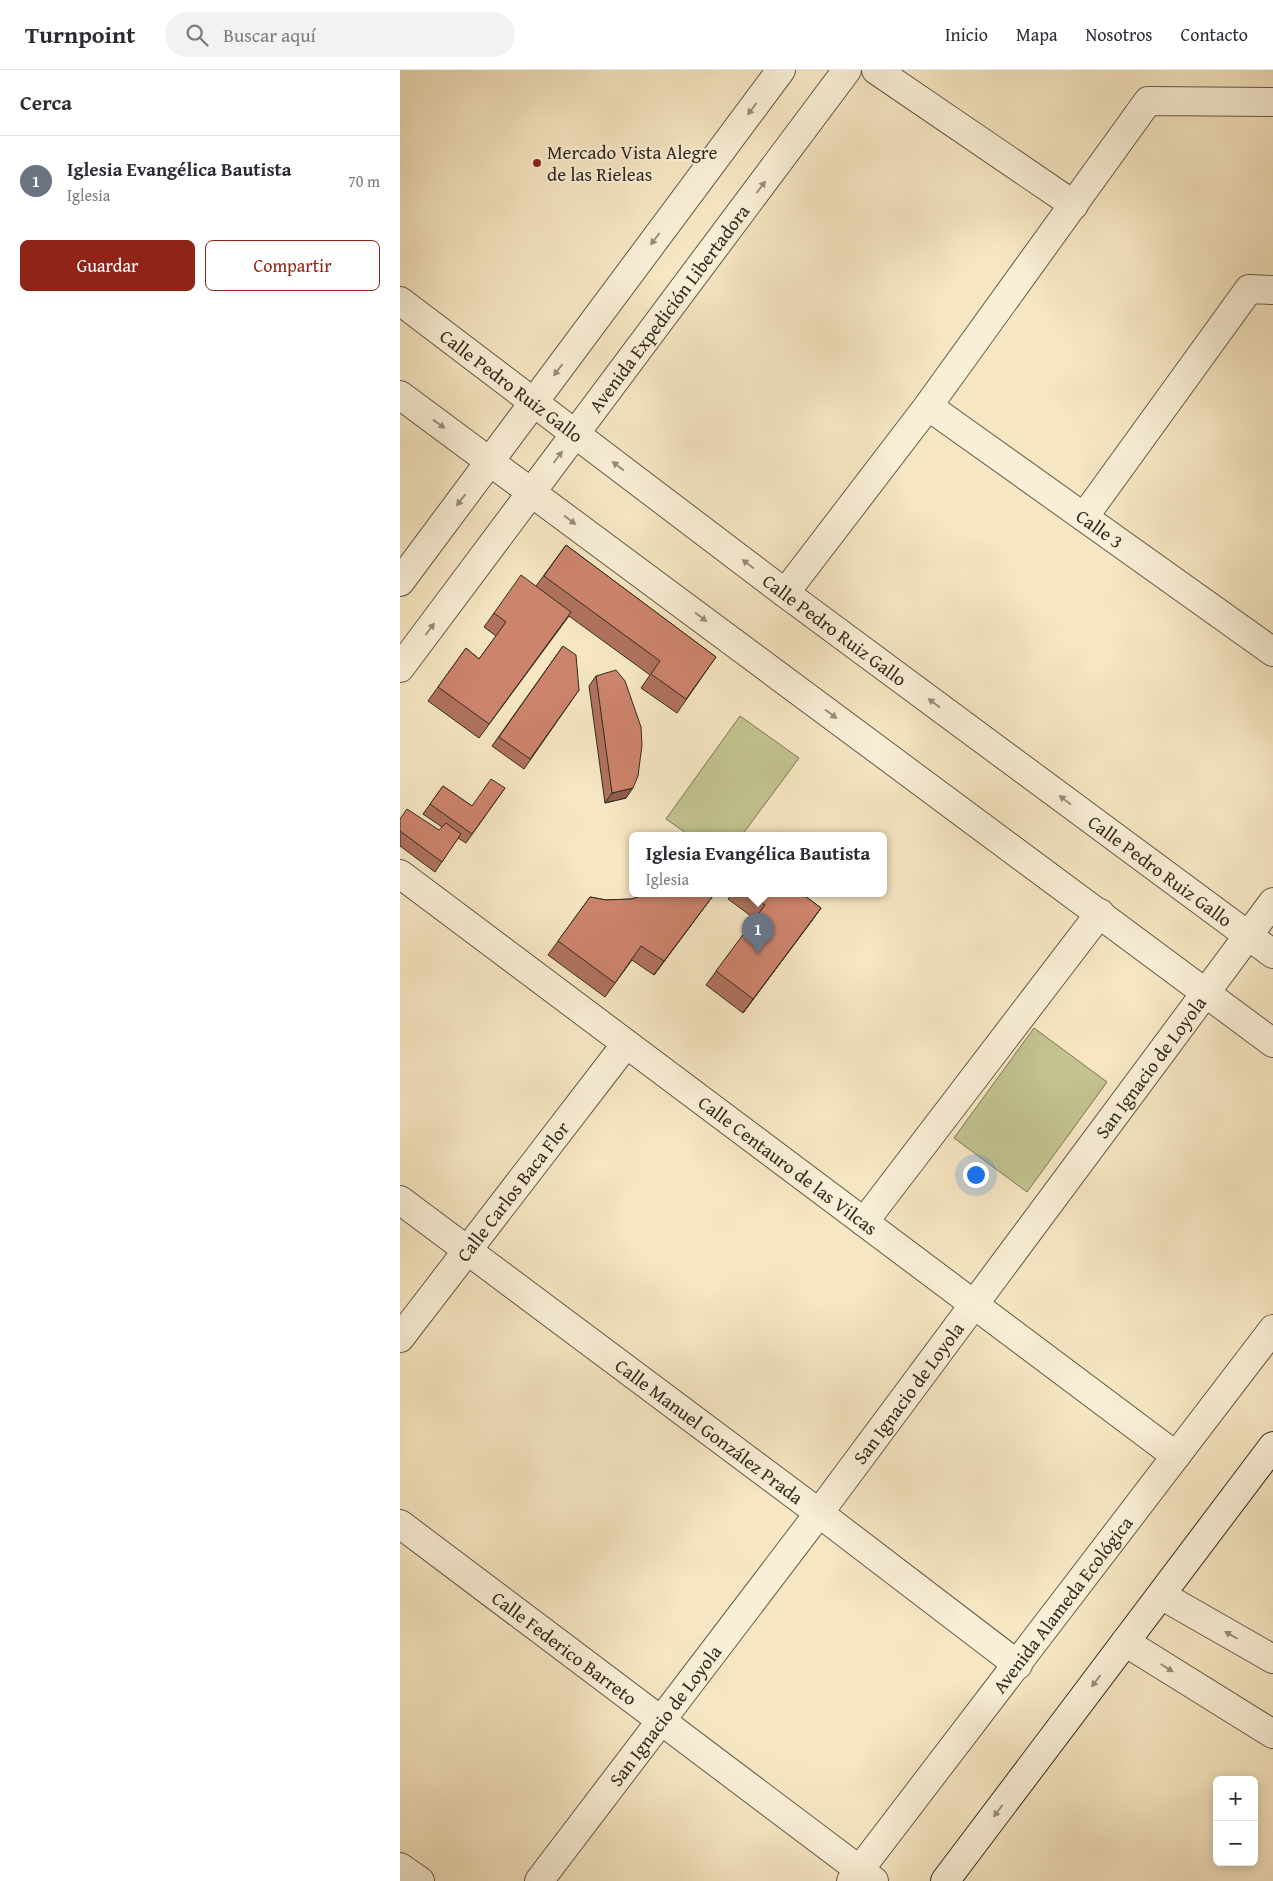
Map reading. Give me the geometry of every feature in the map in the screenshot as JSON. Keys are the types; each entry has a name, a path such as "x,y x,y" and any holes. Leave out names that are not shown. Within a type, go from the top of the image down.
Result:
{"street":[{"path":"400,582 781,70"},
{"name":"Avenida Expedición Libertadora","path":"400,668 847,70"},
{"path":"876,70 1074,205"},
{"path":"785,593 928,406 1148,101 1273,102"},
{"path":"1084,517 1249,289 1273,290"},
{"name":"Calle Pedro Ruiz Gallo","path":"400,301 785,593 1273,954"},
{"path":"400,395 1273,1042"},
{"name":"Calle 3","path":"928,406 1273,652"},
{"name":"Calle Centauro de las Vilcas","path":"400,874 1176,1456"},
{"name":"San Ignacio de Loyola","path":"539,1881 819,1513 973,1303 1273,902"},
{"path":"864,1222 1100,913"},
{"name":"Calle Carlos Baca Flor","path":"400,1338 626,1044"},
{"name":"Calle Manuel González Prada","path":"400,1200 819,1513 1018,1665"},
{"name":"Avenida Alameda Ecológica","path":"861,1877 1018,1665 1273,1329"},
{"path":"945,1881 1273,1446"},
{"name":"Calle Federico Barreto","path":"400,1524 660,1720 861,1877"},
{"path":"1161,1595 1273,1659"},
{"path":"1125,1642 1273,1734"},
{"path":"400,1867 420,1881"}],"green space":[{"path":"740,716 799,758 744,832 685,832 666,819"},
{"path":"1034,1028 1107,1082 1027,1192 954,1138"}],"building":[{"path":"566,545 716,657 686,699 651,674 660,661 544,576"},
{"path":"521,575 571,612 489,724 438,687 466,648 479,659 506,622 494,613"},
{"path":"563,646 576,655 579,690 530,759 499,737"},
{"path":"616,670 625,681 641,727 642,745 638,776 633,788 612,793 596,676"},
{"path":"491,779 505,788 472,834 430,804 443,786 472,806"},
{"path":"407,809 439,830 446,823 461,834 442,862 400,831 400,819"},
{"path":"590,897 606,900 637,897 712,897 664,961 641,946 615,983 558,941"},
{"path":"754,897 806,897 821,908 753,999 716,971 765,905"}],"place":[{"name":"Mercado Vista Alegre de las Rieleas","path":"537,163"},
{"name":"Iglesia Evangélica Bautista","path":"758,954"}]}
